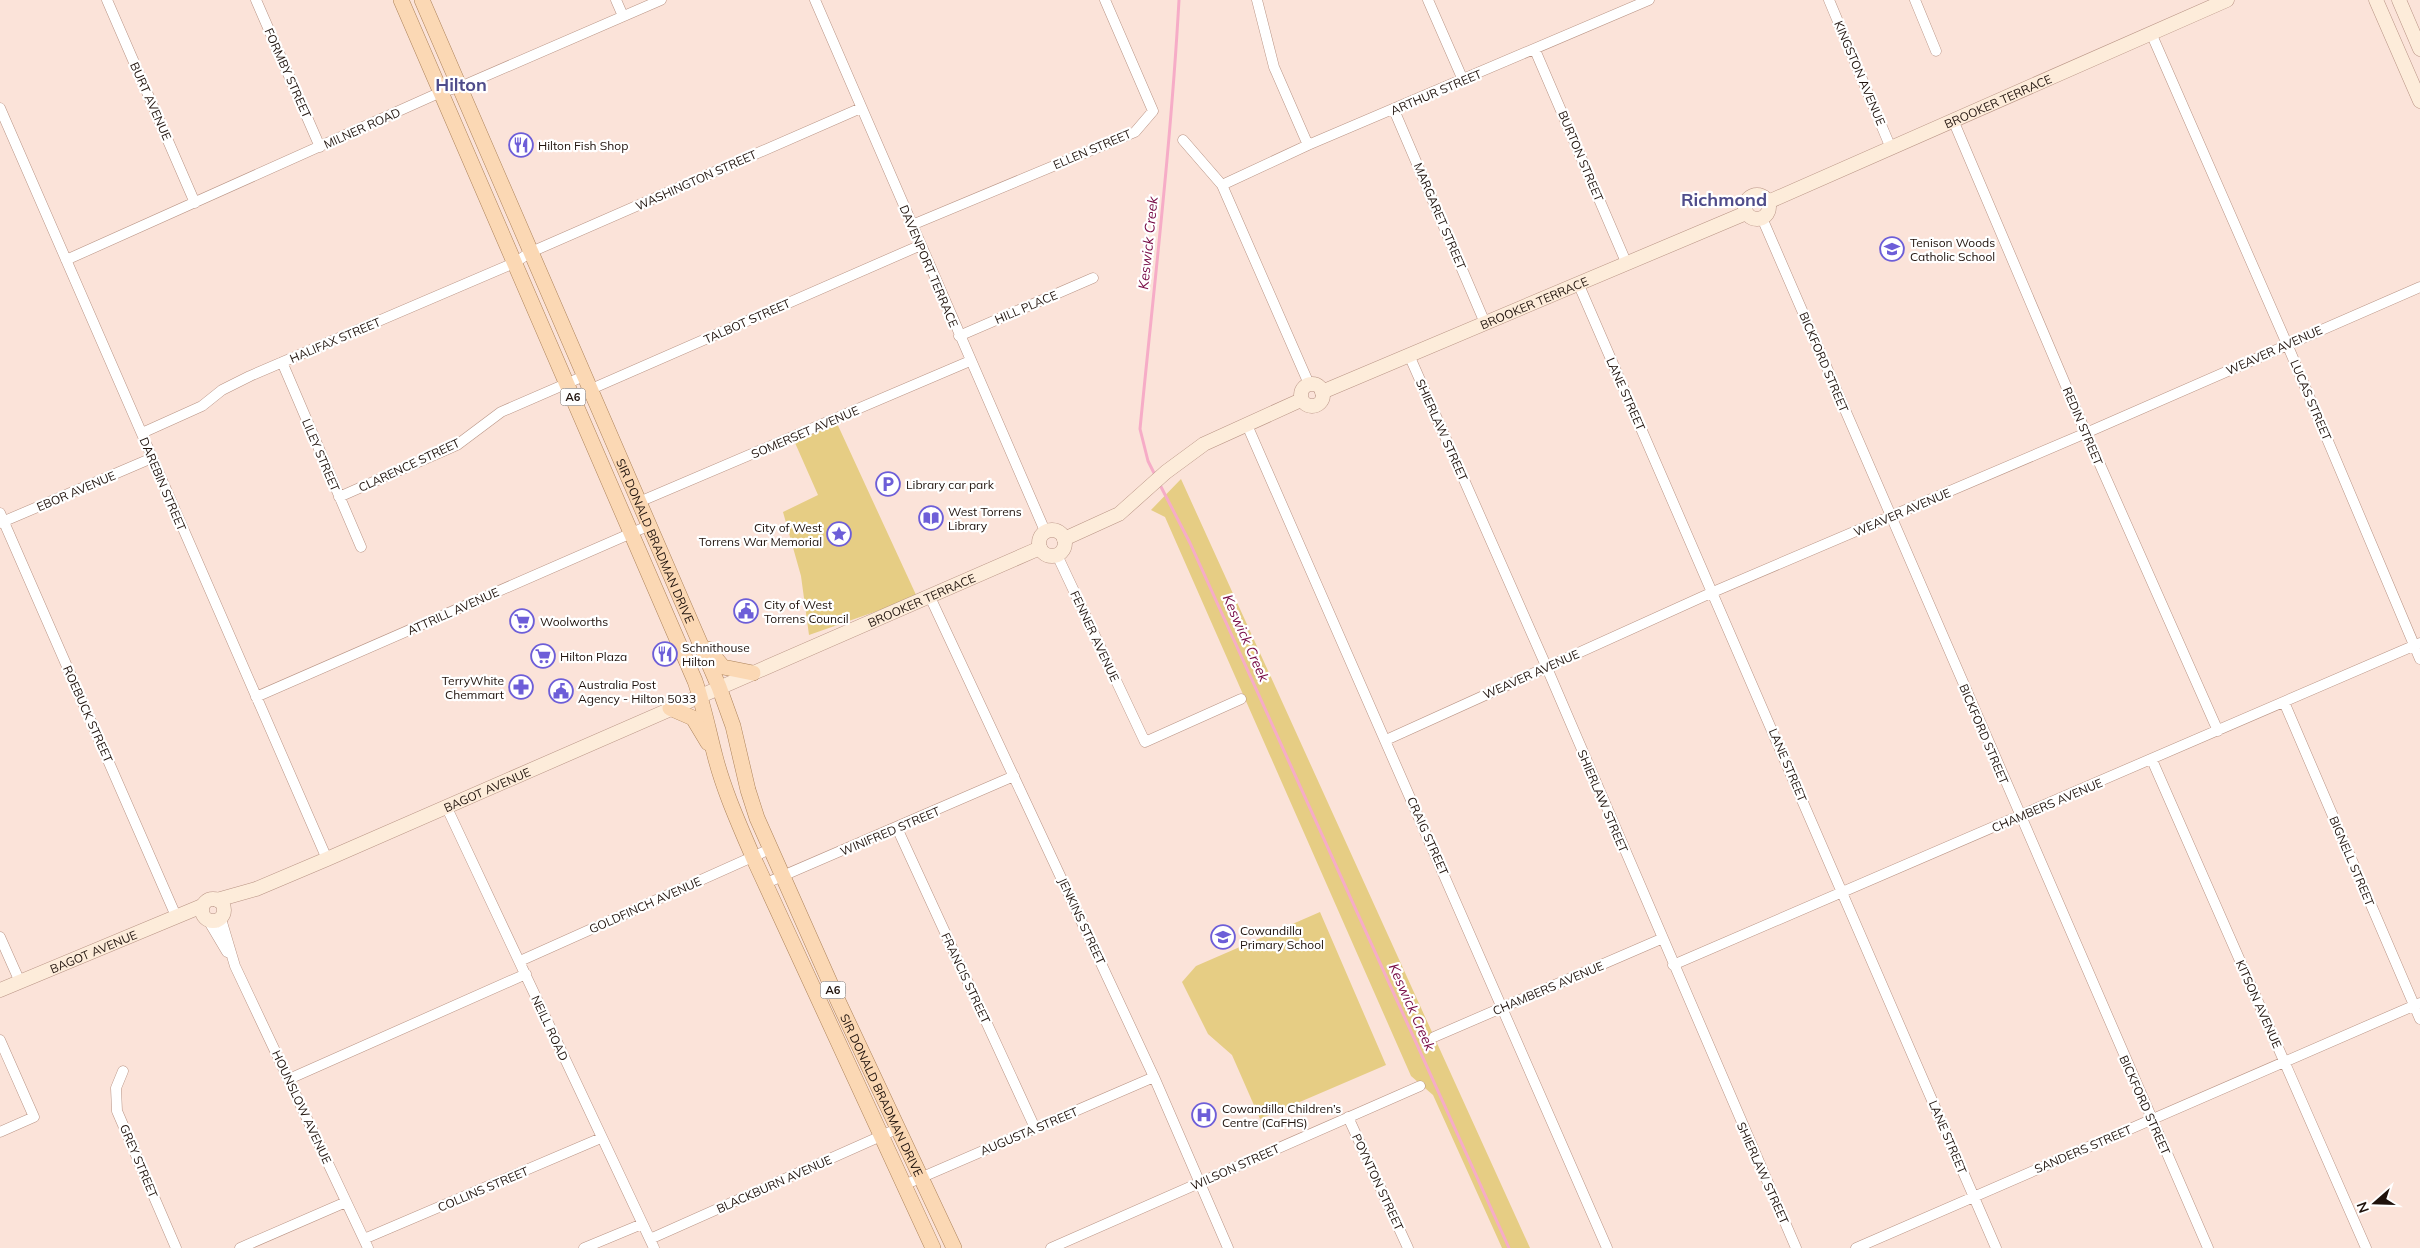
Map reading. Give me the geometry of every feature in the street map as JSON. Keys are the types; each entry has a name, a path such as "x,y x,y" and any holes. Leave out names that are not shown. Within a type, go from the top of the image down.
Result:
{"main road":[{"name":"SIR DONALD BRADMAN DRIVE","path":"402,0 700,695 707,716 715,756 764,884 933,1248"},
{"name":"SIR DONALD BRADMAN DRIVE","path":"422,0 719,687 733,726 748,790 770,849 839,1004 954,1248"},
{"path":"695,633 722,667 753,673"},
{"path":"670,708 693,718 715,756"}],"street":[{"name":"BURT AVENUE","path":"106,0 195,203"},
{"name":"FORMBY STREET","path":"256,0 320,147"},
{"path":"616,0 623,16"},
{"name":"MILNER ROAD","path":"66,260 442,92 460,87 661,0"},
{"name":"DAVENPORT TERRACE","path":"815,0 1045,531"},
{"name":"ELLEN STREET","path":"912,225 1135,132 1153,111 1105,0"},
{"path":"1257,0 1274,67 1308,145"},
{"path":"1428,0 1463,80"},
{"name":"KINGSTON AVENUE","path":"1829,0 1890,146"},
{"path":"1915,0 1936,51"},
{"name":"BROOKER TERRACE","path":"1768,202 1890,146 2227,0"},
{"path":"2376,0 2420,101"},
{"path":"2399,0 2420,48"},
{"name":"ARTHUR STREET","path":"1222,185 1308,145 1535,50 1644,1"},
{"name":"LUCAS STREET","path":"2151,33 2417,644 2420,658"},
{"name":"BURTON STREET","path":"1535,50 1626,262"},
{"name":"DAREBIN STREET","path":"0,108 327,859"},
{"name":"WASHINGTON STREET","path":"531,252 861,108"},
{"name":"MARGARET STREET","path":"1394,110 1484,323"},
{"name":"REDIN STREET","path":"1953,120 2086,433 2218,730"},
{"path":"1183,140 1222,185 1308,384 1320,388 1322,392 1321,402 1317,405 1310,407 1301,400"},
{"path":"1758,195 1768,202 1767,214 1762,218 1750,218 1746,213 1746,201 1752,196 1758,195"},
{"name":"BROOKER TERRACE","path":"1322,392 1626,262 1746,213"},
{"name":"BICKFORD STREET","path":"1762,218 2208,1248"},
{"name":"TALBOT STREET","path":"570,390 921,245"},
{"name":"HALIFAX STREET","path":"142,433 202,406 229,387 282,362 514,263 531,252"},
{"name":"HILL PLACE","path":"959,336 1093,278"},
{"name":"LANE STREET","path":"1578,283 1996,1248"},
{"name":"WEAVER AVENUE","path":"1386,740 1713,592 2086,433 2420,287"},
{"name":"SHIERLAW STREET","path":"1409,356 1546,668 1661,939 1796,1248"},
{"name":"SOMERSET AVENUE","path":"639,502 970,361"},
{"name":"LILEY STREET","path":"282,362 361,547"},
{"name":"CLARENCE STREET","path":"339,497 457,445 501,412 570,390 587,382"},
{"path":"1301,400 1303,388 1308,384"},
{"path":"1064,538 1119,514 1166,472 1204,444 1301,400"},
{"name":"CRAIG STREET","path":"1247,424 1607,1248"},
{"name":"EBOR AVENUE","path":"1,519 152,458"},
{"name":"ROEBUCK STREET","path":"1,519 181,914"},
{"name":"ATTRILL AVENUE","path":"256,697 630,532 650,525"},
{"path":"1056,530 1064,538 1063,550 1057,555 1047,555 1040,548 1039,539 1045,531 1056,530"},
{"name":"BROOKER TERRACE","path":"719,687 1040,548"},
{"name":"FENNER AVENUE","path":"1057,555 1145,742 1242,699"},
{"name":"JENKINS STREET","path":"930,597 1154,1077 1228,1248"},
{"name":"CHAMBERS AVENUE","path":"1673,965 2020,817 2417,644"},
{"name":"BAGOT AVENUE","path":"0,990 181,914 212,911 256,889 447,808 719,687"},
{"name":"BIGNELL STREET","path":"2284,702 2417,1005 2420,1019"},
{"name":"KITSON AVENUE","path":"2152,760 2366,1248"},
{"name":"WINIFRED STREET","path":"764,884 1014,776"},
{"name":"NEILL ROAD","path":"447,808 652,1244"},
{"name":"FRANCIS STREET","path":"897,828 1035,1128"},
{"name":"GOLDFINCH AVENUE","path":"520,961 770,849"},
{"name":"HOUNSLOW AVENUE","path":"212,911 366,1244"},
{"path":"0,937 20,982"},
{"name":"CHAMBERS AVENUE","path":"1434,1037 1661,939"},
{"path":"289,1079 526,974"},
{"name":"SANDERS STREET","path":"1856,1248 2417,1005"},
{"path":"0,1040 34,1117 0,1132"},
{"name":"GREY STREET","path":"123,1071 116,1088 117,1111 176,1248"},
{"name":"AUGUSTA STREET","path":"904,1185 1154,1077"},
{"name":"WILSON STREET","path":"1051,1248 1420,1086"},
{"name":"POYNTON STREET","path":"1348,1117 1408,1248"},
{"name":"BLACKBURN AVENUE","path":"652,1244 898,1128"},
{"name":"COLLINS STREET","path":"366,1244 601,1138"},
{"path":"240,1248 346,1202"},
{"path":"584,1248 642,1224"}],"shaded area":[{"path":"835,419 917,597 809,635 801,576 783,512 818,495 792,436"},
{"path":"1181,479 1530,1248 1502,1248 1433,1095 1411,1076 1165,517 1151,510"},
{"path":"1320,912 1386,1065 1260,1119 1232,1055 1208,1034 1182,982 1196,966"}],"waterway":[{"name":"Keswick Creek","path":"1156,477 1148,461 1140,429 1167,161 1179,0"},
{"name":"Keswick Creek","path":"1159,483 1190,543 1509,1248"}],"place":[{"name":"Hilton Fish Shop","path":"521,145"},
{"name":"Tenison Woods Catholic School","path":"1892,249"},
{"name":"Library car park","path":"888,484"},
{"name":"West Torrens Library","path":"931,518"},
{"name":"City of West Torrens War Memorial","path":"839,534"},
{"name":"City of West Torrens Council","path":"746,611"},
{"name":"Woolworths","path":"522,621"},
{"name":"Schnithouse Hilton","path":"665,654"},
{"name":"Hilton Plaza","path":"543,656"},
{"name":"TerryWhite Chemmart","path":"521,687"},
{"name":"Australia Post Agency - Hilton 5033","path":"561,691"},
{"name":"Cowandilla Primary School","path":"1223,937"},
{"name":"Cowandilla Children’s Centre (CaFHS)","path":"1204,1115"}],"district":[{"name":"Hilton","path":"461,84"},
{"name":"Richmond","path":"1724,199"}]}
